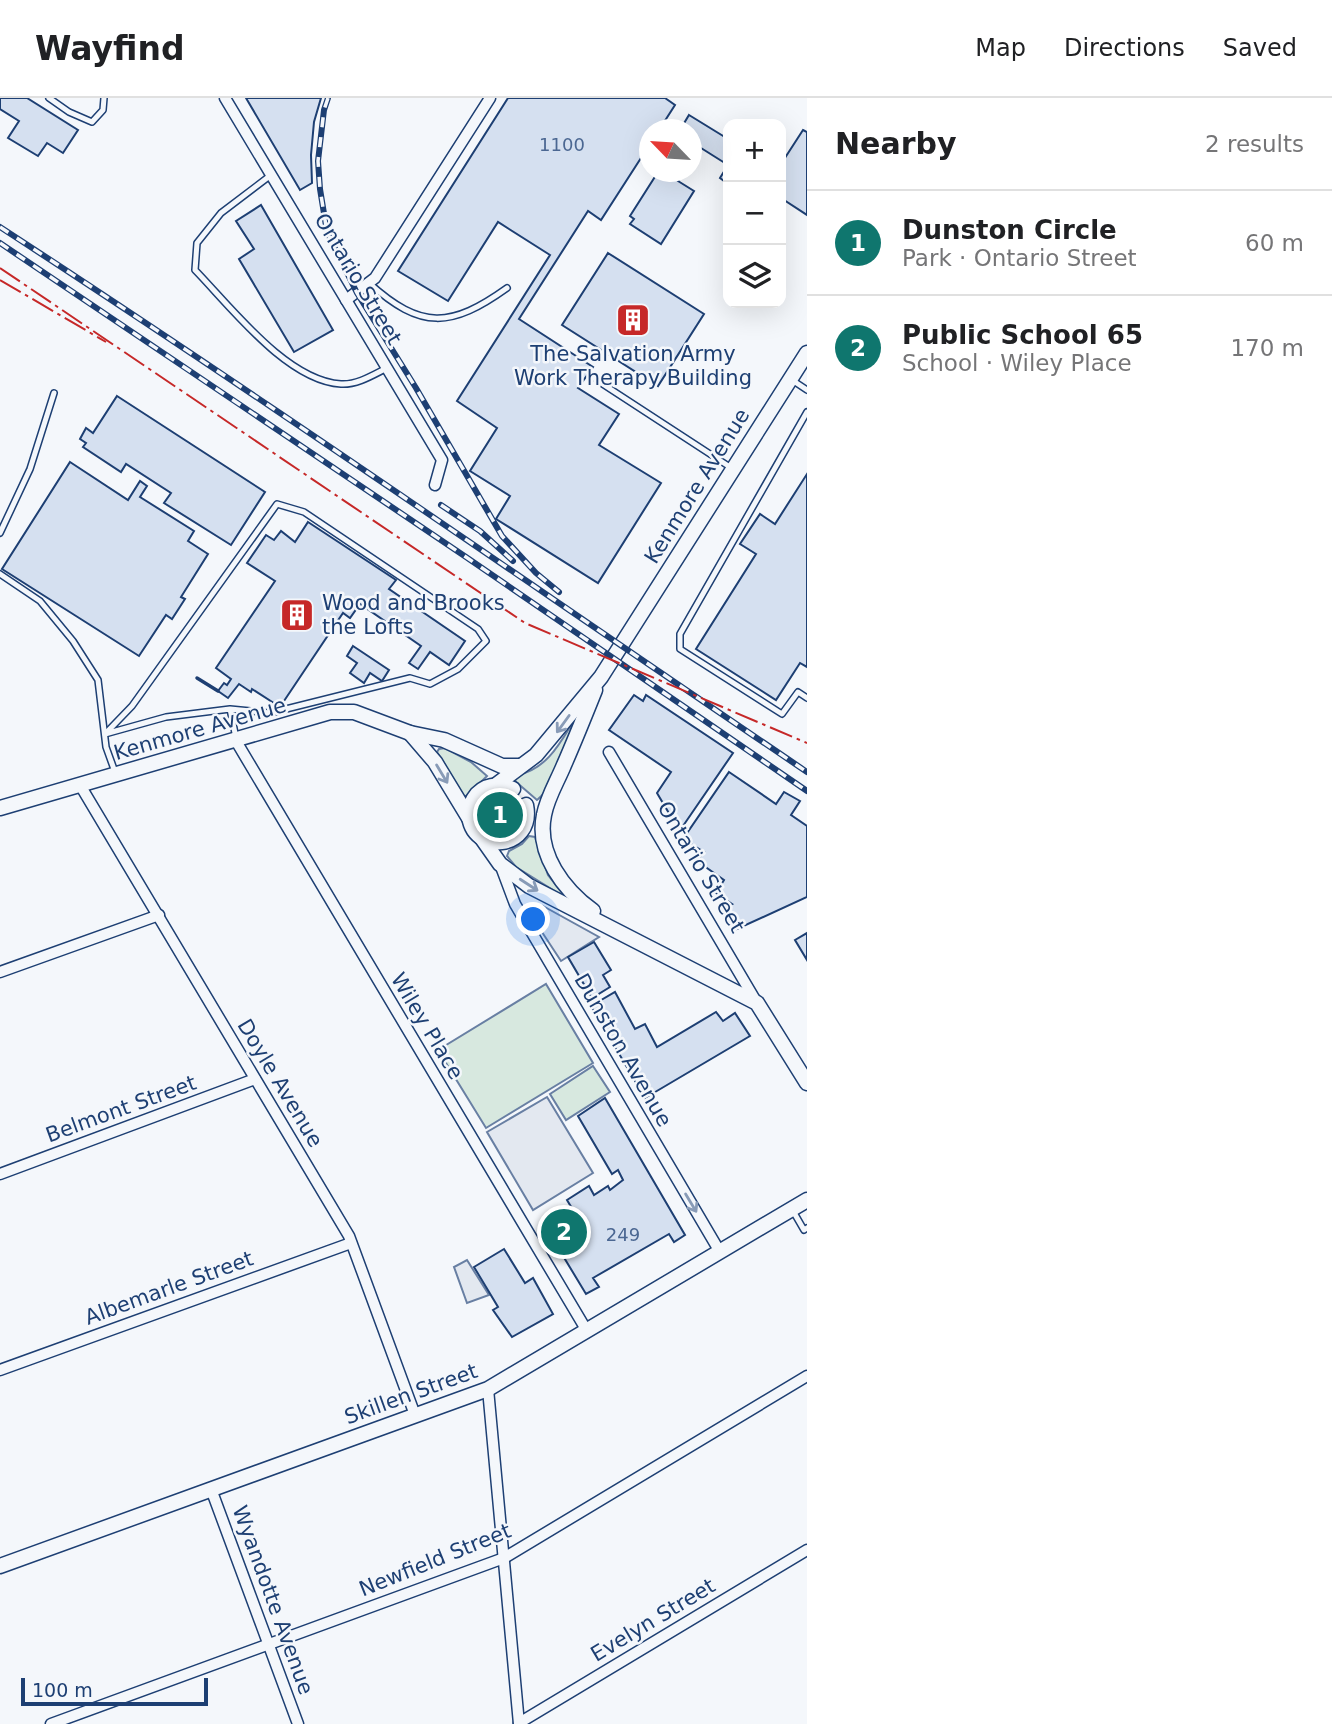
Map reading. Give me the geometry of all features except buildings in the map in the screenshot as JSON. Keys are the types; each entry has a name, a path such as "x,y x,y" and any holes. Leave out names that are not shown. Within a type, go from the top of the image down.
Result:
{"street":[{"name":"Ontario Street","path":"225,98 442,460 435,485"},
{"path":"346,300 375,278 490,98"},
{"name":"Kenmore Avenue","path":"0,808 330,712 354,712 410,733 444,740 501,776 543,748 601,677 807,353"},
{"name":"Kenmore Avenue","path":"548,800 601,677"},
{"name":"Kenmore Avenue","path":"410,733 435,762 469,818"},
{"name":"Wiley Place","path":"236,741 587,1331"},
{"name":"Ontario Street","path":"609,752 807,1083"},
{"path":"628,936 578,900 562,882 549,858 542,830 501,776 479,792 473,800 469,818 500,864 529,886 757,1003"},
{"name":"Doyle Avenue","path":"80,785 351,1243 415,1415"},
{"path":"481,837 498,843 506,842 520,833 529,811 548,800"},
{"path":"542,830 548,800"},
{"name":"Dunston Avenue","path":"500,864 515,904 720,1252"},
{"path":"0,972 159,915"},
{"name":"Belmont Street","path":"0,1174 255,1079"},
{"name":"Skillen Street","path":"0,1566 488,1389 807,1200"},
{"name":"Albemarle Street","path":"0,1370 351,1243"},
{"name":"Newfield Street","path":"51,1724 504,1558 807,1376"},
{"path":"488,1389 519,1723"},
{"name":"Wyandotte Avenue","path":"211,1489 298,1724"},
{"name":"Evelyn Street","path":"519,1723 807,1550"}],"lane":[{"path":"49,98 69,112 92,122 103,110 104,98"},
{"path":"271,175 221,213 197,243 195,270 290,365 318,379 342,384 367,379 387,368"},
{"path":"369,283 408,311 430,320 461,315 507,288"},
{"path":"790,379 807,390"},
{"path":"598,382 733,469"},
{"path":"0,533 30,468 54,393"},
{"path":"807,412 680,634 680,649 782,714 798,692 807,698"},
{"path":"277,504 304,512 478,629 486,641 458,669 430,684 410,678 270,713 230,709 166,717 105,734 132,706 277,504"},
{"path":"0,574 40,601 73,641 98,681 106,747 116,775"},
{"path":"230,709 236,741"},
{"path":"792,1209 804,1230 807,1228"}],"shaded area":[{"path":"575,719 550,785 537,800 515,781 518,775 545,761"},
{"path":"445,748 471,762 487,776 467,796 463,796 437,752"},
{"path":"500,794 514,800 520,814 514,828 500,834 486,828 480,814 486,800"},
{"path":"529,836 535,837 548,875 566,898 516,867 507,856 509,851 522,844"},
{"path":"543,906 599,937 561,961 536,923"},
{"path":"546,984 593,1063 486,1128 438,1050"},
{"path":"593,1066 610,1092 566,1120 550,1094"},
{"path":"547,1097 593,1173 533,1210 487,1132"},
{"path":"467,1260 489,1295 467,1303 454,1267"}],"railway":[{"path":"328,98 318,161 327,232 357,293 502,536 536,573 559,592"},
{"path":"0,227 304,429 807,772"},
{"path":"0,243 807,791"},
{"path":"441,505 480,531 513,561"}],"wall":[{"path":"197,678 218,691"}],"power":[{"path":"0,268 525,623 807,743"},
{"path":"0,280 106,342"}],"place":[{"name":"The Salvation Army Work Therapy Building","path":"633,320"},
{"name":"Wood and Brooks the Lofts","path":"297,615"},
{"name":"Dunston Circle","path":"500,815"},
{"name":"Public School 65","path":"564,1232"}]}
